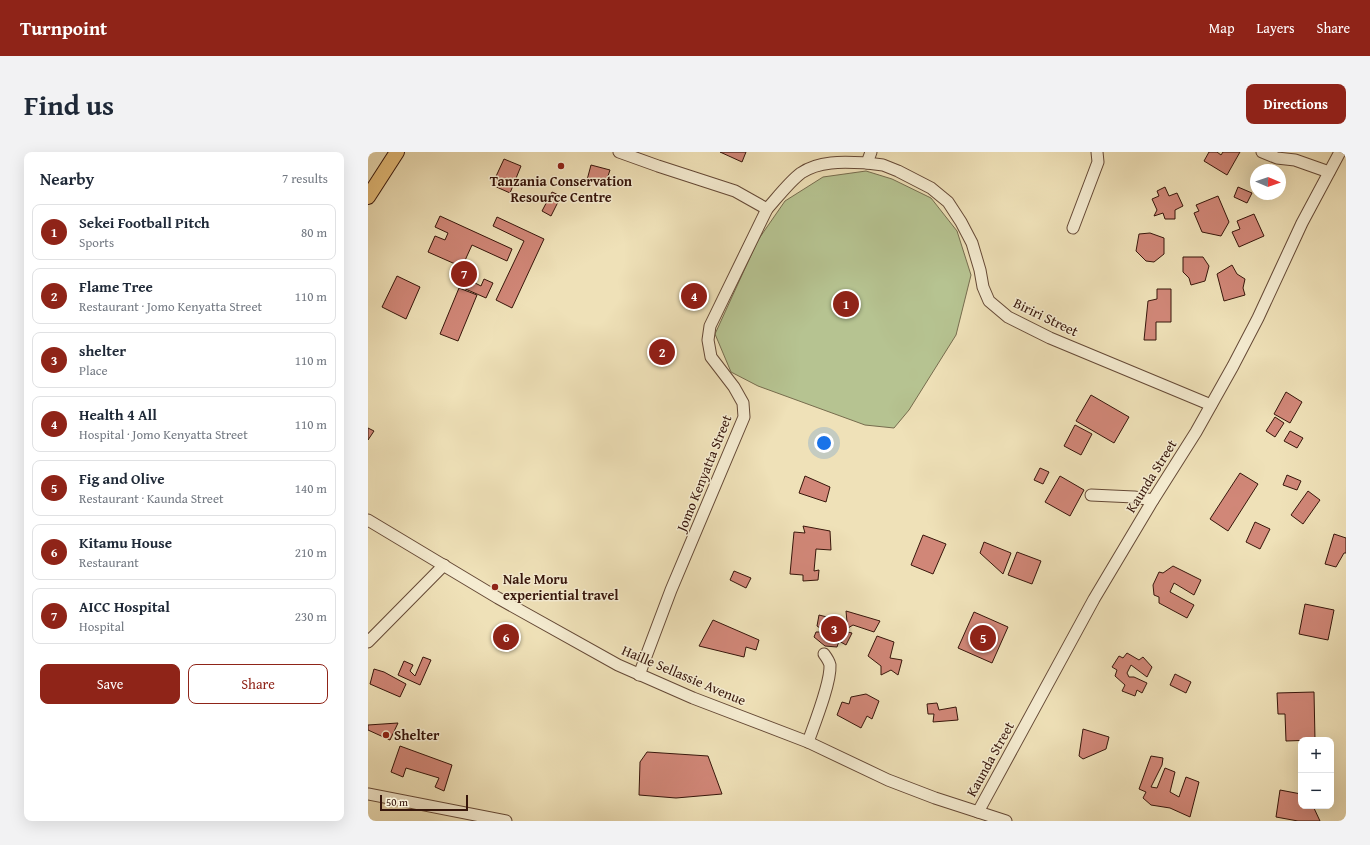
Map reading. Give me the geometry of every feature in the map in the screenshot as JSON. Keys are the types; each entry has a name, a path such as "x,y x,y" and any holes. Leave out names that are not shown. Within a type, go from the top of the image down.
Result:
{"main road":[{"path":"369,192 397,152"}],"street":[{"path":"620,152 735,191 768,210"},
{"path":"867,163 871,152"},
{"path":"1073,228 1098,162 1097,152"},
{"path":"1262,152 1277,158 1295,160 1329,172"},
{"name":"Kaunda Street","path":"978,812 1094,599 1211,405 1258,318 1302,223 1340,152"},
{"name":"Jomo Kenyatta Street","path":"638,675 671,590 744,417 743,403 734,387 711,356 708,340 710,326 768,210 780,194 801,173 820,165 840,161 867,163"},
{"name":"Biriri Street","path":"867,163 883,165 898,171 931,188 948,202 972,243 980,270 983,287 989,301 1008,317 1050,338 1211,405"},
{"path":"1091,495 1134,496 1153,500"},
{"name":"Haille Sellassie Avenue","path":"368,520 498,598 638,675 692,698 808,742 888,780 1006,821"},
{"path":"368,642 444,565"},
{"path":"808,742 829,676 829,660 824,654"},
{"path":"368,794 506,821"}],"green space":[{"path":"866,171 892,179 931,198 957,231 971,275 956,335 909,410 894,428 865,425 758,386 731,372 715,334 758,240 785,201 823,177"}],"building":[{"path":"720,152 746,152 742,162"},
{"path":"1209,152 1217,152 1221,155 1223,152 1240,152 1227,175 1204,161"},
{"path":"504,159 521,166 510,193 492,185"},
{"path":"591,165 610,170 605,185 587,180"},
{"path":"1165,187 1169,196 1177,193 1183,206 1175,210 1175,219 1165,219 1163,213 1154,216 1157,210 1152,199 1159,196 1157,191"},
{"path":"1238,187 1250,192 1250,197 1247,203 1234,197"},
{"path":"552,192 561,196 551,216 542,211"},
{"path":"1218,196 1229,222 1221,236 1202,232 1194,213 1199,211 1196,205"},
{"path":"1254,214 1264,236 1239,247 1232,232 1240,229 1237,221"},
{"path":"440,216 512,249 507,261 472,245 462,267 428,252 435,236 445,240 448,233 435,227"},
{"path":"497,217 544,239 512,308 496,300 524,241 493,226"},
{"path":"1150,233 1164,238 1164,254 1154,262 1146,261 1136,251 1139,234"},
{"path":"1183,257 1203,257 1209,266 1205,281 1191,285 1189,278 1183,272"},
{"path":"1232,265 1237,274 1245,279 1243,288 1245,295 1224,301 1217,274"},
{"path":"397,276 420,287 406,319 382,307"},
{"path":"465,278 481,286 484,279 493,283 486,298 461,287"},
{"path":"459,288 477,295 458,341 440,334"},
{"path":"1157,289 1171,289 1171,322 1156,322 1156,340 1144,340 1148,301 1157,299"},
{"path":"1286,392 1302,402 1290,423 1274,414"},
{"path":"1091,395 1129,417 1114,443 1076,421"},
{"path":"1275,417 1284,423 1275,437 1266,431"},
{"path":"1075,425 1092,434 1081,455 1064,446"},
{"path":"368,428 374,431 368,440"},
{"path":"1290,431 1303,438 1297,448 1284,441"},
{"path":"1040,468 1049,472 1043,484 1034,480"},
{"path":"1240,473 1258,484 1228,531 1210,519"},
{"path":"1287,475 1301,481 1297,490 1283,485"},
{"path":"805,476 830,487 826,502 799,493"},
{"path":"1060,476 1084,490 1070,516 1045,502"},
{"path":"1308,491 1320,500 1303,524 1291,515"},
{"path":"1255,522 1270,529 1260,549 1246,542"},
{"path":"803,526 830,531 831,550 816,549 814,571 819,570 818,580 803,581 803,575 790,574 794,532 805,533"},
{"path":"1334,534 1346,538 1346,553 1344,553 1336,567 1325,564"},
{"path":"923,535 946,544 933,574 911,565"},
{"path":"984,542 1011,553 1003,574 980,553"},
{"path":"1017,552 1041,561 1032,584 1008,575"},
{"path":"1173,566 1201,580 1194,595 1174,583 1170,592 1194,605 1187,618 1159,603 1159,597 1154,595 1153,585 1159,572 1163,573"},
{"path":"734,571 751,578 746,588 730,580"},
{"path":"1305,604 1334,610 1328,640 1299,634"},
{"path":"846,611 880,621 874,632 853,625 843,631 852,633 846,645 839,641 837,647 825,646 814,637 816,632 826,632 817,626 819,615 847,622"},
{"path":"974,612 1008,627 992,663 958,648"},
{"path":"713,620 759,640 756,650 746,647 744,657 699,646"},
{"path":"877,636 894,642 890,658 902,660 898,675 891,670 881,675 881,666 868,656"},
{"path":"1127,653 1139,660 1143,657 1152,667 1147,677 1131,665 1127,673 1129,677 1134,677 1147,683 1142,693 1137,690 1135,696 1122,691 1125,685 1115,676 1117,670 1112,667 1119,656 1123,658"},
{"path":"423,657 431,660 420,685 398,675 404,661 413,665 410,671 415,676"},
{"name":"Shelter","path":"374,669 384,672 406,684 400,697 370,684"},
{"path":"1175,674 1191,682 1186,693 1170,685"},
{"path":"1314,692 1315,737 1298,737 1298,741 1286,741 1285,714 1278,714 1277,693"},
{"path":"866,694 879,701 872,719 867,716 861,728 837,715 842,702 849,704 851,697"},
{"path":"937,703 939,710 956,707 958,720 933,722 934,714 928,714 927,704"},
{"name":"Shelter","path":"398,723 390,740 368,730 368,725"},
{"path":"1083,729 1109,737 1106,749 1083,759 1079,756"},
{"path":"400,746 452,765 444,791 435,787 439,778 406,768 403,777 391,772"},
{"path":"647,752 708,756 722,794 676,798 639,795 640,762"},
{"path":"1151,756 1163,758 1162,765 1151,787 1157,788 1165,768 1175,772 1170,792 1179,797 1186,777 1199,782 1190,817 1170,808 1151,805 1143,798 1146,792 1139,789"},
{"path":"1280,790 1298,793 1298,809 1314,809 1320,821 1298,821 1276,817"}],"place":[{"name":"Tanzania Conservation Resource Centre","path":"561,166"},
{"name":"AICC Hospital","path":"464,274"},
{"name":"Health 4 All","path":"694,296"},
{"name":"Sekei Football Pitch","path":"846,304"},
{"name":"Flame Tree","path":"662,352"},
{"name":"Nale Moru experiential travel","path":"495,587"},
{"name":"shelter","path":"834,629"},
{"name":"Kitamu House","path":"506,637"},
{"name":"Fig and Olive","path":"983,638"},
{"name":"Shelter","path":"386,735"}]}
